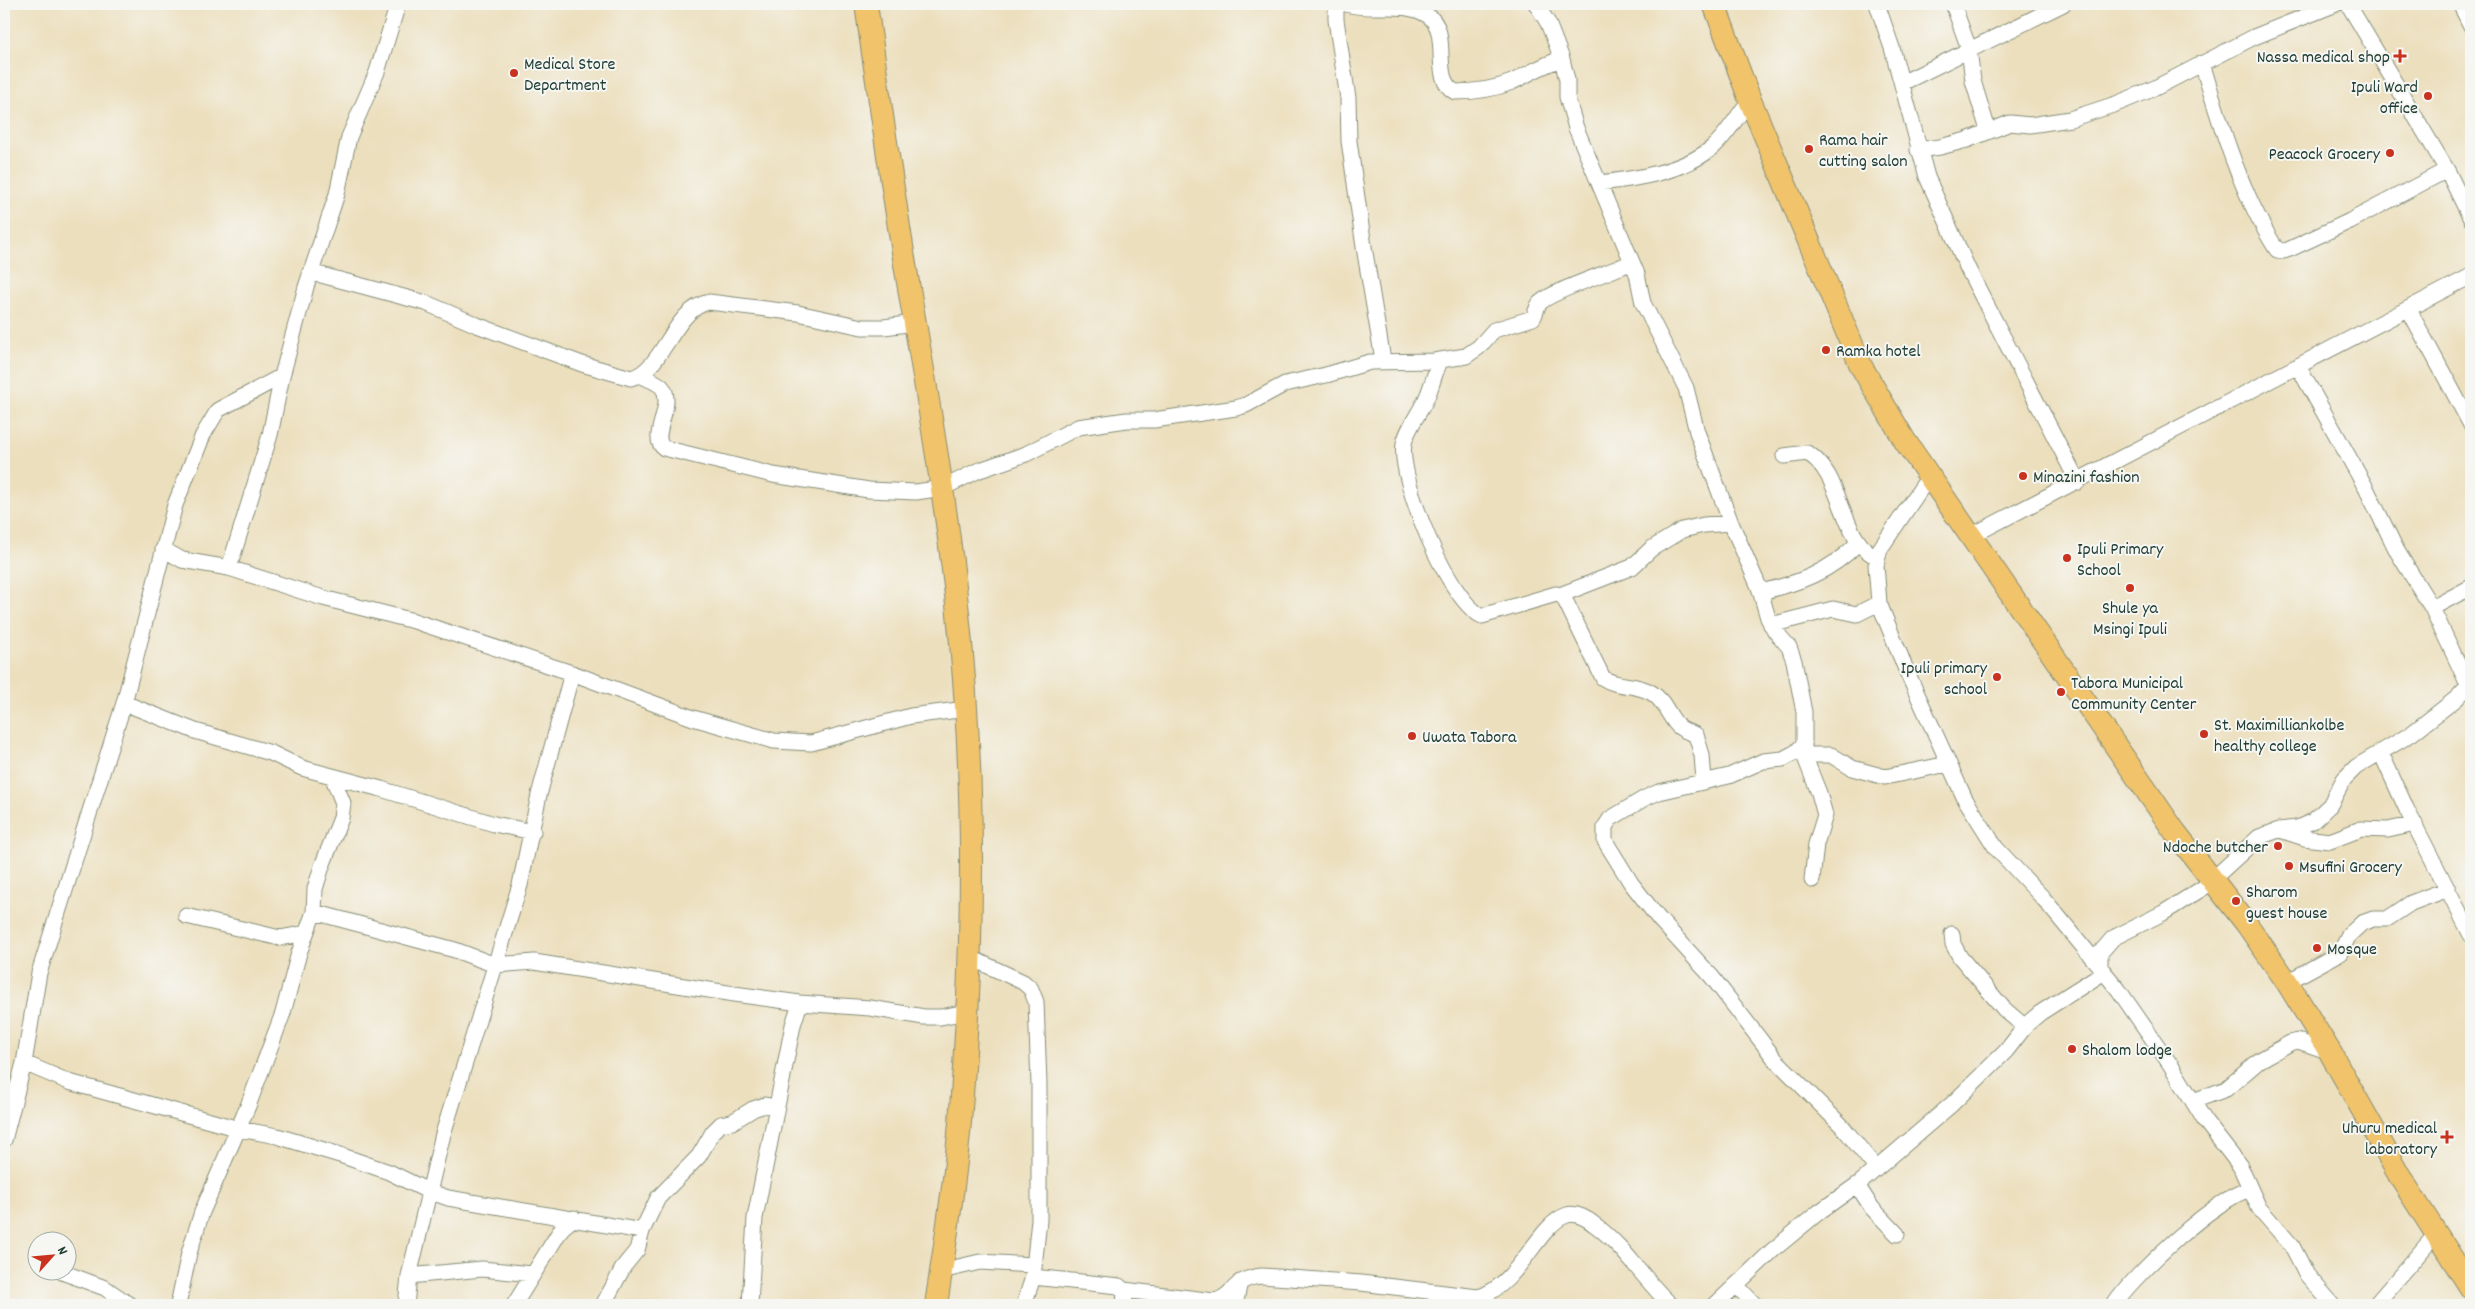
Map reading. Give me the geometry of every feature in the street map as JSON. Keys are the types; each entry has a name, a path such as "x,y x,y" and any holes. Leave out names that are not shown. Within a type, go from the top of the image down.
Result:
{"highway":[{"path":"866,4 887,157 943,488 956,595 966,709 969,957 960,1124 936,1305"},
{"path":"1714,4 1750,100 1861,366 1928,478 2057,659 2170,825 2246,923 2287,982 2330,1052 2402,1180 2471,1288"}],"street":[{"path":"229,568 270,435 282,376 310,272 337,194 349,137 377,72 398,4"},
{"path":"1336,4 1336,20 1348,98 1349,141 1383,360"},
{"path":"1346,4 1411,8 1434,20 1439,32 1446,82 1455,92 1478,91 1510,83 1540,66 1562,59"},
{"path":"1536,4 1548,23 1562,59 1570,109 1640,283 1644,306 1686,388 1697,432 1731,523 1761,592 1771,625 1787,644 1794,661 1804,712 1804,750 1819,792 1824,815 1816,844 1812,880"},
{"path":"1877,4 1902,83 1918,150 1927,177 1968,269 2078,482"},
{"path":"1953,4 1968,50 1973,81 1988,130"},
{"path":"1902,83 2063,4"},
{"path":"1918,150 1952,144 2010,123 2030,125 2070,119 2134,98 2254,37 2336,4"},
{"path":"2348,4 2447,170 2471,219"},
{"path":"2460,4 2471,26"},
{"path":"2202,63 2225,138 2254,205 2277,250 2284,251 2290,249 2350,221 2447,170"},
{"path":"1599,183 1639,177 1679,166 1704,154 1714,146 1750,100"},
{"path":"640,375 658,384 665,394 666,404 659,440 660,446 664,448 773,475 858,489 901,492 943,488 977,471 1026,454 1074,428 1127,420 1154,420 1236,408 1246,405 1284,384 1326,375 1370,362 1383,360 1440,361 1466,356 1479,347 1494,330 1533,318 1540,304 1547,298 1632,262"},
{"path":"310,272 426,303 477,325 625,378 640,375 673,335 688,312 704,303 724,302 798,313 862,327 884,327 915,323"},
{"path":"1969,537 2299,368 2471,276"},
{"path":"2409,310 2471,426"},
{"path":"1440,361 1428,395 1405,438 1403,451 1405,473 1414,503 1442,568 1467,605 1482,616 1560,595 1632,567 1651,549 1682,530 1704,525 1731,523"},
{"path":"1715,1305 1792,1234 1857,1185 1952,1104 2006,1051 2025,1027 2040,1013 2090,983 2099,975 2100,953 2113,938 2167,911 2213,881 2259,837 2279,830 2297,828 2313,821 2330,805 2338,788 2349,773 2430,721 2470,688 2432,608 2397,551 2366,488 2299,368"},
{"path":"4,1140 24,1063 39,972 124,703 175,505 203,435 214,416 222,407 282,376"},
{"path":"1784,456 1807,453 1818,461 1838,496 1858,544 1867,552 1878,557"},
{"path":"1928,478 1883,541 1876,565 1879,603 1907,672 1968,805 1996,848 2043,898 2126,1000 2205,1121 2240,1166 2259,1208 2292,1246 2307,1275 2333,1305"},
{"path":"1761,592 1809,578 1836,563 1858,544"},
{"path":"163,549 182,560 229,568 323,598 414,621 572,673 694,718 757,737 784,742 811,743 911,716 966,709"},
{"path":"158,569 182,560"},
{"path":"2432,608 2471,587"},
{"path":"1560,595 1565,598 1604,678 1621,684 1639,686 1655,694 1669,711 1677,726 1696,735 1702,755 1704,781"},
{"path":"1771,625 1833,609 1857,614 1879,603"},
{"path":"406,1305 409,1276 428,1191 443,1134 520,885 533,832 539,795 572,673"},
{"path":"124,703 195,731 271,753 302,768 494,824 533,832"},
{"path":"1876,1168 1842,1126 1774,1059 1712,977 1659,919 1631,883 1605,840 1605,827 1614,815 1659,792 1728,776 1763,762 1783,759 1804,750 1831,756 1852,768 1885,777 1948,764"},
{"path":"2381,753 2471,935"},
{"path":"178,1305 189,1253 202,1212 239,1129 283,1013 314,912 315,889 337,832 343,803 332,776"},
{"path":"2279,830 2304,838 2330,841 2362,829 2388,830 2415,824"},
{"path":"2287,982 2340,953 2349,935 2362,923 2373,919 2387,918 2411,903 2448,889"},
{"path":"314,912 455,950 495,965 534,962 800,1003 870,1008 924,1017 941,1017 966,1012"},
{"path":"186,916 280,938 306,934"},
{"path":"1952,934 1953,944 1960,957 2004,1009 2025,1027"},
{"path":"969,957 1016,977 1031,989 1036,1002 1040,1183 1034,1271 1024,1305"},
{"path":"750,1305 755,1218 793,1025 800,1003"},
{"path":"2193,1101 2226,1089 2260,1060 2290,1043 2298,1041 2330,1052"},
{"path":"24,1063 68,1082 239,1129 277,1136 340,1155 389,1172 428,1191 472,1203 574,1218 642,1231"},
{"path":"603,1305 624,1266 637,1250 642,1231 658,1198 700,1156 718,1127 732,1122 753,1109 765,1105 776,1107"},
{"path":"1857,1185 1872,1208 1897,1234"},
{"path":"2114,1305 2131,1282 2204,1217 2227,1199 2250,1189"},
{"path":"941,1271 980,1262 1119,1286 1124,1290 1214,1302 1224,1297 1240,1282 1255,1277 1361,1283 1481,1297 1510,1276 1554,1224 1566,1215 1571,1214 1586,1218 1596,1225 1614,1242 1649,1283 1671,1305"},
{"path":"514,1305 562,1228 574,1218"},
{"path":"2375,1305 2436,1234"},
{"path":"409,1276 482,1269 532,1274"},
{"path":"78,1278 105,1288 130,1305"},
{"path":"1235,1305 1240,1282"},
{"path":"1737,1286 1755,1305"},
{"path":"1124,1290 1124,1305"}],"place":[{"name":"Nassa medical shop","path":"2400,56"},
{"name":"Medical Store Department","path":"514,73"},
{"name":"Ipuli Ward office","path":"2428,96"},
{"name":"Rama hair cutting salon","path":"1809,149"},
{"name":"Peacock Grocery","path":"2390,153"},
{"name":"Ramka hotel","path":"1826,350"},
{"name":"Minazini fashion","path":"2023,476"},
{"name":"Ipuli Primary School","path":"2067,558"},
{"name":"Shule ya Msingi Ipuli","path":"2130,588"},
{"name":"Ipuli primary school","path":"1997,677"},
{"name":"Tabora Municipal Community Center","path":"2061,692"},
{"name":"St. Maximilliankolbe healthy college","path":"2204,734"},
{"name":"Uwata Tabora","path":"1412,736"},
{"name":"Ndoche butcher","path":"2278,846"},
{"name":"Msufini Grocery","path":"2289,866"},
{"name":"Sharom guest house","path":"2236,901"},
{"name":"Mosque","path":"2317,948"},
{"name":"Shalom lodge","path":"2072,1049"},
{"name":"Uhuru medical laboratory","path":"2447,1137"}]}
